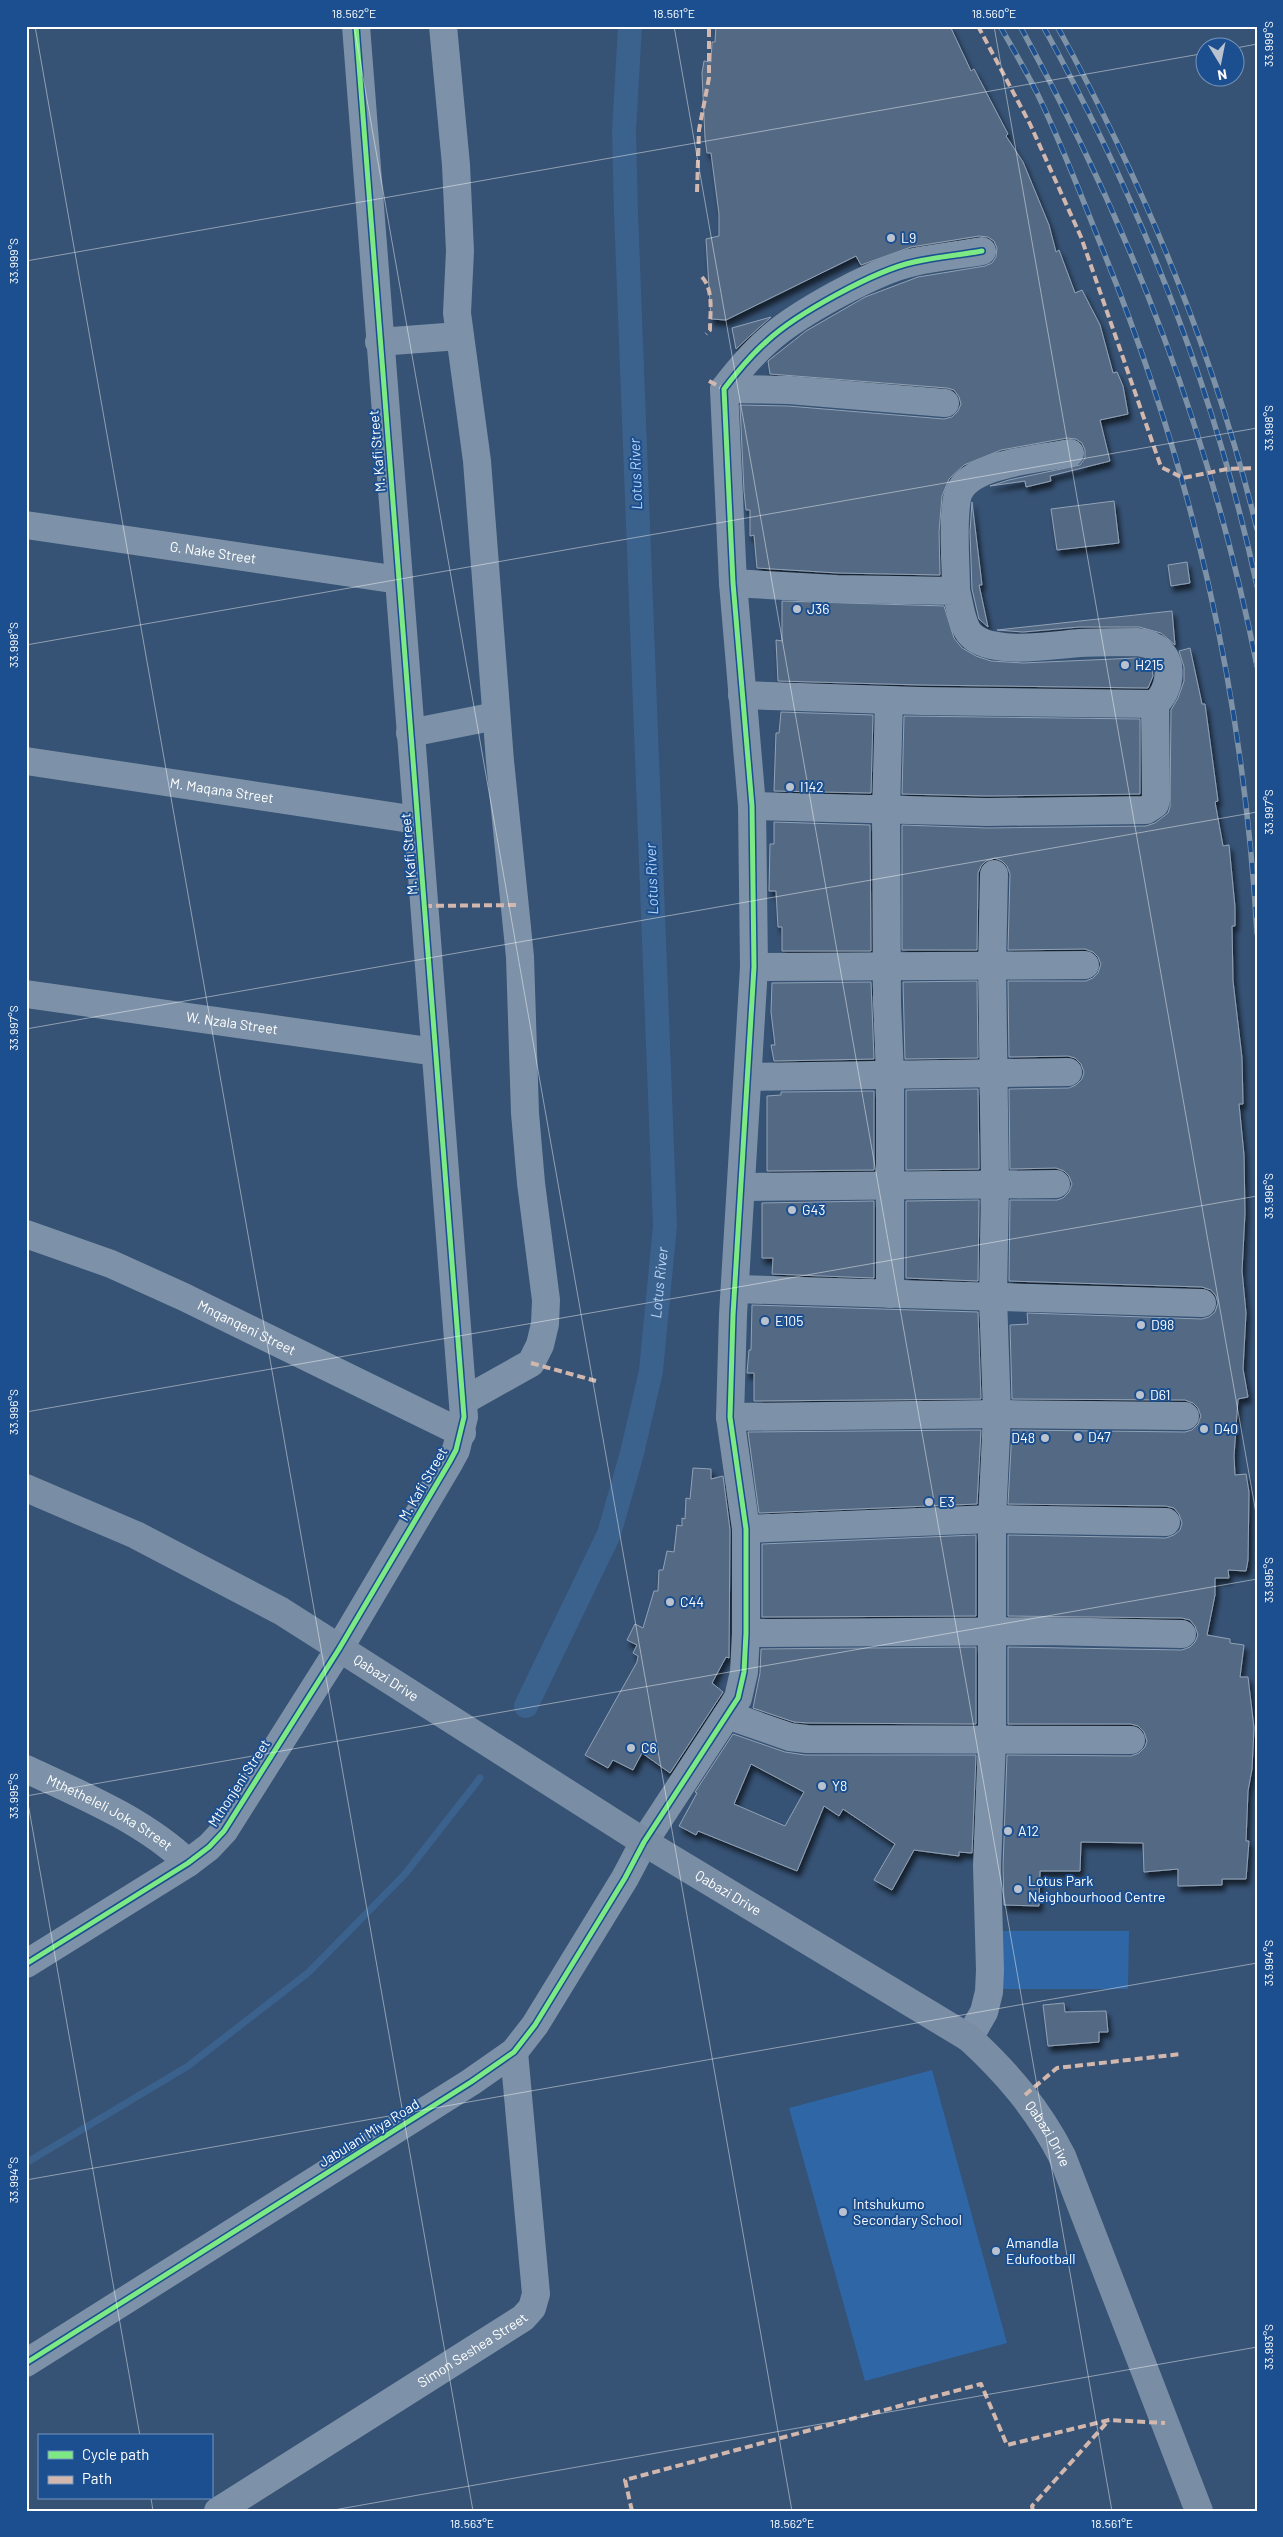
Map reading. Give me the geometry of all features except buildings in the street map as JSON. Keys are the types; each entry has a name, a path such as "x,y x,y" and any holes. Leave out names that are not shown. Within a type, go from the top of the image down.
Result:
{"street":[{"name":"M. Kafi Street","path":"339,1649 449,1463 462,1433 465,1400 410,733 356,26"},
{"path":"443,26 456,165 460,251 457,294 459,336 477,461 496,716 519,940 525,1104 530,1175 546,1300 543,1331 531,1362 465,1400"},
{"path":"724,389 767,340 794,320 856,286 887,271 913,262 982,251"},
{"path":"379,342 459,336"},
{"path":"724,389 789,390 945,403"},
{"name":"Jabulani Miya Road","path":"26,2363 462,2088 514,2052 535,2025 625,1878 644,1842 726,1715 742,1686 746,1633 746,1529 730,1417 734,1289 742,1187 754,967 752,806 732,583 724,389"},
{"path":"752,806 987,812 1146,810 1155,804 1155,704 1168,688 1166,659 1159,650 1150,644 1137,642 1028,647 989,644 970,634 956,591 957,506 962,486 970,477 984,471 1070,453"},
{"name":"G. Nake Street","path":"26,525 399,580"},
{"path":"732,583 837,589 956,591"},
{"path":"742,695 889,700 1155,704"},
{"path":"889,700 886,810 890,1075 890,1294"},
{"path":"410,733 496,716"},
{"name":"M. Maqana Street","path":"26,761 418,820"},
{"path":"969,2038 984,2012 989,1992 987,1866 992,1740 992,1519 997,1414 993,1297 995,1184 992,966 994,874"},
{"path":"754,967 887,968 1085,965"},
{"name":"W. Nzala Street","path":"26,994 436,1052"},
{"path":"748,1077 1068,1072"},
{"path":"742,1187 1056,1184"},
{"name":"Mnqanqeni Street","path":"26,1234 111,1264 462,1433"},
{"path":"734,1289 1202,1303"},
{"path":"730,1417 997,1414 1185,1416"},
{"name":"Qabazi Drive","path":"26,1488 136,1535 281,1610 339,1649 644,1842 969,2038 998,2064 1025,2095 1042,2118 1062,2156 1199,2511"},
{"path":"746,1529 992,1519 1166,1522"},
{"path":"746,1633 993,1633 1044,1631 1182,1634"},
{"name":"Mthonjeni Street","path":"26,1964 188,1863 209,1847 224,1830 339,1649"},
{"path":"726,1715 781,1734 807,1739 1131,1740"},
{"name":"Mthetheleli Joka Street","path":"26,1769 78,1794 158,1838 188,1863"},
{"name":"Simon Seshea Street","path":"218,2511 523,2318 532,2308 536,2294 514,2052"}],"shaded area":[{"path":"997,1931 1129,1931 1128,1989 998,1989"},
{"path":"932,2070 1007,2343 865,2381 789,2108"}],"waterway":[{"name":"Lotus River","path":"526,1706 609,1534 632,1453 651,1371 665,1226 626,213 624,131 630,26"},
{"path":"26,2163 188,2066 309,1972 405,1874 480,1778"}],"railway":[{"path":"1000,26 1046,111 1085,205 1133,327 1186,496 1208,581 1240,754 1250,843 1257,933"},
{"path":"1020,26 1061,103 1098,180 1133,258 1164,337 1192,416 1216,498 1238,581 1257,666"},
{"path":"1043,26 1111,160 1171,298 1219,441 1240,513 1257,586"},
{"path":"1057,26 1119,146 1174,271 1220,398 1240,463 1257,529"}],"marked path":[{"path":"697,192 699,130 709,78 709,26"},
{"path":"978,26 1030,124 1081,237 1161,467 1183,478 1227,469 1257,468"},
{"path":"702,277 706,282 711,302 710,330 706,334"},
{"path":"709,381 724,389"},
{"path":"424,906 516,905"},
{"path":"531,1363 596,1381"},
{"path":"1025,2095 1057,2068 1181,2054"},
{"path":"632,2511 625,2480 981,2384 1007,2445 1109,2420 1165,2423"},
{"path":"1033,2511 1032,2506 1109,2420"}],"cycle path":[{"path":"26,1964 188,1863 209,1847 224,1831 339,1649 449,1463 456,1450 464,1417 356,26"},
{"path":"26,2363 471,2082 514,2052 535,2025 625,1878 644,1842 738,1698 744,1672 746,1633 746,1529 730,1417 733,1315 754,967 752,806 733,583 724,389 755,352 780,330 837,294 879,274 914,262 982,251"}],"place":[{"name":"L9","path":"891,238"},
{"name":"J36","path":"797,609"},
{"name":"H215","path":"1125,665"},
{"name":"I142","path":"790,787"},
{"name":"G43","path":"792,1210"},
{"name":"E105","path":"765,1321"},
{"name":"D98","path":"1141,1325"},
{"name":"D61","path":"1140,1395"},
{"name":"D40","path":"1204,1429"},
{"name":"D47","path":"1078,1437"},
{"name":"D48","path":"1045,1438"},
{"name":"E3","path":"929,1502"},
{"name":"C44","path":"670,1602"},
{"name":"C6","path":"631,1748"},
{"name":"Y8","path":"822,1786"},
{"name":"A12","path":"1008,1831"},
{"name":"Lotus Park Neighbourhood Centre","path":"1018,1889"},
{"name":"Intshukumo Secondary School","path":"843,2212"},
{"name":"Amandla Edufootball","path":"996,2251"}]}
